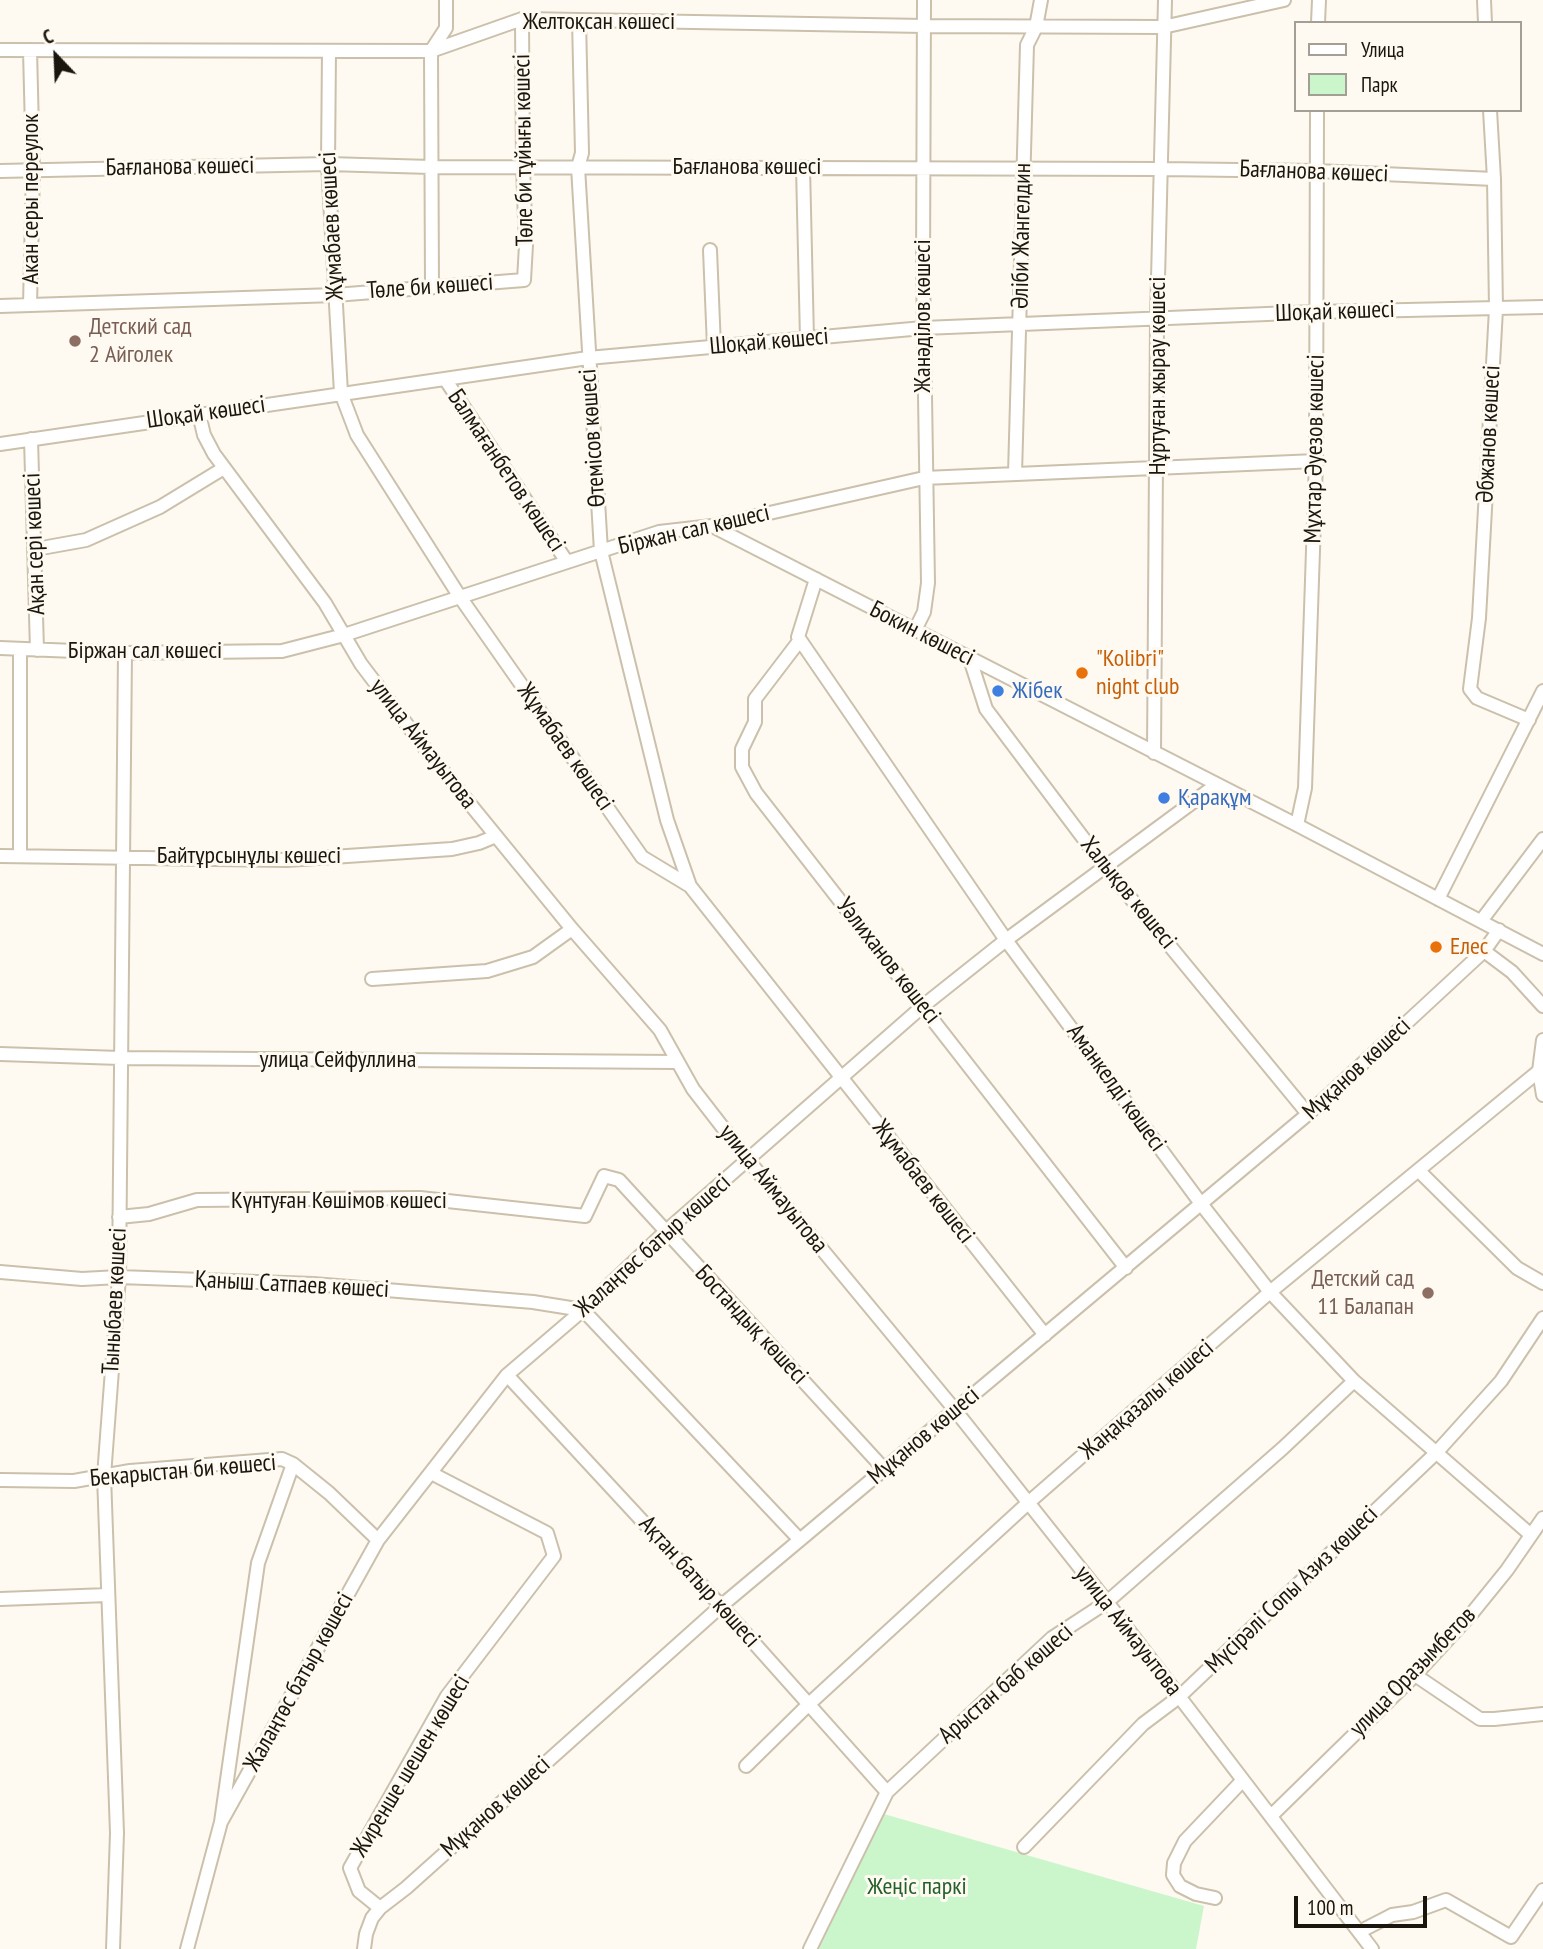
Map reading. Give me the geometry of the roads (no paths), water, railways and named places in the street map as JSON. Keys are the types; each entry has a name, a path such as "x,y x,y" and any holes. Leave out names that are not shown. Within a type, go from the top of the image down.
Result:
{"street":[{"path":"432,287 431,51 446,28 446,0"},
{"name":"Жанәділов көшесі","path":"915,630 924,612 928,583 924,478 924,0"},
{"name":"Әліби Жангелдин","path":"1016,474 1027,45 1036,27 1041,0"},
{"name":"Нұртуған жырау көшесі","path":"1154,753 1157,318 1165,0"},
{"name":"Желтоқсан көшесі","path":"0,50 431,51 522,19 1163,27 1284,0"},
{"path":"1318,21 1319,0"},
{"path":"1484,0 1485,21"},
{"name":"Төле би тұйығы көшесі","path":"522,19 526,245 524,280"},
{"name":"Өтемісов көшесі","path":"579,20 582,153 578,167 587,358 601,551 667,820 691,886"},
{"name":"Акан серы переулок","path":"30,50 33,170 30,305"},
{"name":"Жұмабаев көшесі","path":"329,51 328,164 341,393 356,435 460,597 642,857 691,886 1045,1335"},
{"name":"Мұхтар Әуезов көшесі","path":"1297,825 1305,788 1316,461 1317,112"},
{"name":"Әбжанов көшесі","path":"1490,112 1496,309 1479,618 1470,689 1478,698 1528,720"},
{"name":"Бағланова көшесі","path":"0,171 328,164 431,167 923,167 1316,171 1494,179"},
{"path":"803,167 807,339"},
{"path":"710,250 713,347"},
{"name":"Төле би көшесі","path":"0,306 335,295 524,280"},
{"name":"Шоқай көшесі","path":"0,444 587,358 923,328 1316,312 1543,307"},
{"name":"Балмағанбетов көшесі","path":"445,379 567,562"},
{"name":"улица Аймауытова","path":"199,414 204,435 224,468 325,603 361,664 415,735 572,929 660,1030 693,1089 748,1160 955,1410 1107,1602 1372,1949"},
{"name":"Ақан сері көшесі","path":"31,439 37,650"},
{"name":"Біржан сал көшесі","path":"0,648 125,653 282,651 344,635 659,532 712,526 924,478 1316,461"},
{"path":"36,549 86,540 160,507 224,468"},
{"name":"Бокин көшесі","path":"712,526 1543,954"},
{"path":"800,640 798,637 816,579"},
{"name":"Аманкелді көшесі","path":"800,640 1006,940 1202,1205 1270,1292 1354,1381 1531,1535"},
{"name":"Уәлиханов көшесі","path":"800,640 755,699 755,722 742,749 742,767 756,793 1126,1268"},
{"name":"Ақан сері көшесі","path":"20,649 20,856"},
{"name":"Тыныбаев көшесі","path":"113,1949 117,1833 104,1476 119,1277 125,653"},
{"name":"Халықов көшесі","path":"970,659 986,709 1105,867 1308,1114"},
{"path":"1438,899 1543,691"},
{"name":"Жалаңтөс батыр көшесі","path":"221,1822 378,1540 507,1375 583,1310 665,1232 923,1006 1006,940 1216,785"},
{"name":"Байтұрсынұлы көшесі","path":"0,856 286,860 452,849 496,836"},
{"path":"1480,921 1543,839"},
{"path":"372,979 487,971 533,957 572,929"},
{"name":"Мұқанов көшесі","path":"364,1949 372,1918 380,1908 406,1888 721,1606 1308,1114 1484,951 1499,930"},
{"path":"1484,951 1512,972 1543,1006"},
{"path":"1543,1040 1539,1071 1543,1095"},
{"name":"улица Сейфуллина","path":"0,1054 120,1059 677,1062"},
{"name":"Жаңақазалы көшесі","path":"746,1766 809,1704 1028,1503 1270,1292 1539,1071"},
{"path":"1419,1171 1517,1268 1543,1283"},
{"name":"Күнтуған Көшімов көшесі","path":"119,1217 149,1214 197,1200 420,1198 585,1216 604,1176 619,1180"},
{"name":"Бостандық көшесі","path":"619,1180 884,1469"},
{"name":"Қаныш Сатпаев көшесі","path":"0,1272 82,1279 119,1277 313,1284 533,1302 583,1310"},
{"path":"583,1310 800,1540"},
{"name":"Мүсірәлі Сопы Азиз көшесі","path":"1024,1847 1143,1724 1179,1697 1436,1452 1502,1381 1543,1318"},
{"name":"Ақтан батыр көшесі","path":"507,1375 721,1606 887,1792"},
{"name":"Арыстан баб көшесі","path":"810,1949 887,1792 1052,1638 1107,1602 1283,1448 1354,1381"},
{"name":"Бекарыстан би көшесі","path":"0,1480 74,1481 130,1471 282,1459 293,1464 329,1493 378,1540"},
{"name":"Жалаңтөс батыр көшесі","path":"187,1949 221,1822 258,1563 293,1464"},
{"name":"Жиренше шешен көшесі","path":"380,1908 359,1891 350,1868 447,1696 554,1556 547,1533 431,1473"},
{"name":"улица Оразымбетов","path":"1271,1816 1415,1675 1499,1581 1543,1518"},
{"path":"0,1600 108,1595"},
{"path":"1415,1675 1480,1718 1543,1714"},
{"path":"1215,1898 1196,1894 1180,1886 1172,1875 1174,1863 1185,1841 1243,1780"},
{"path":"1359,1932 1392,1914 1413,1912 1446,1900 1511,1937 1543,1890"}],"place":[{"name":"Детский сад 2 Айголек","path":"75,341"},
{"name":"\"Kolibri\" night club","path":"1082,673"},
{"name":"Жібек","path":"998,691"},
{"name":"Қарақұм","path":"1164,798"},
{"name":"Елес","path":"1436,947"},
{"name":"Детский сад 11 Балапан","path":"1428,1293"}],"park label":[{"name":"Жеңіс паркі","path":"917,1887"}]}
